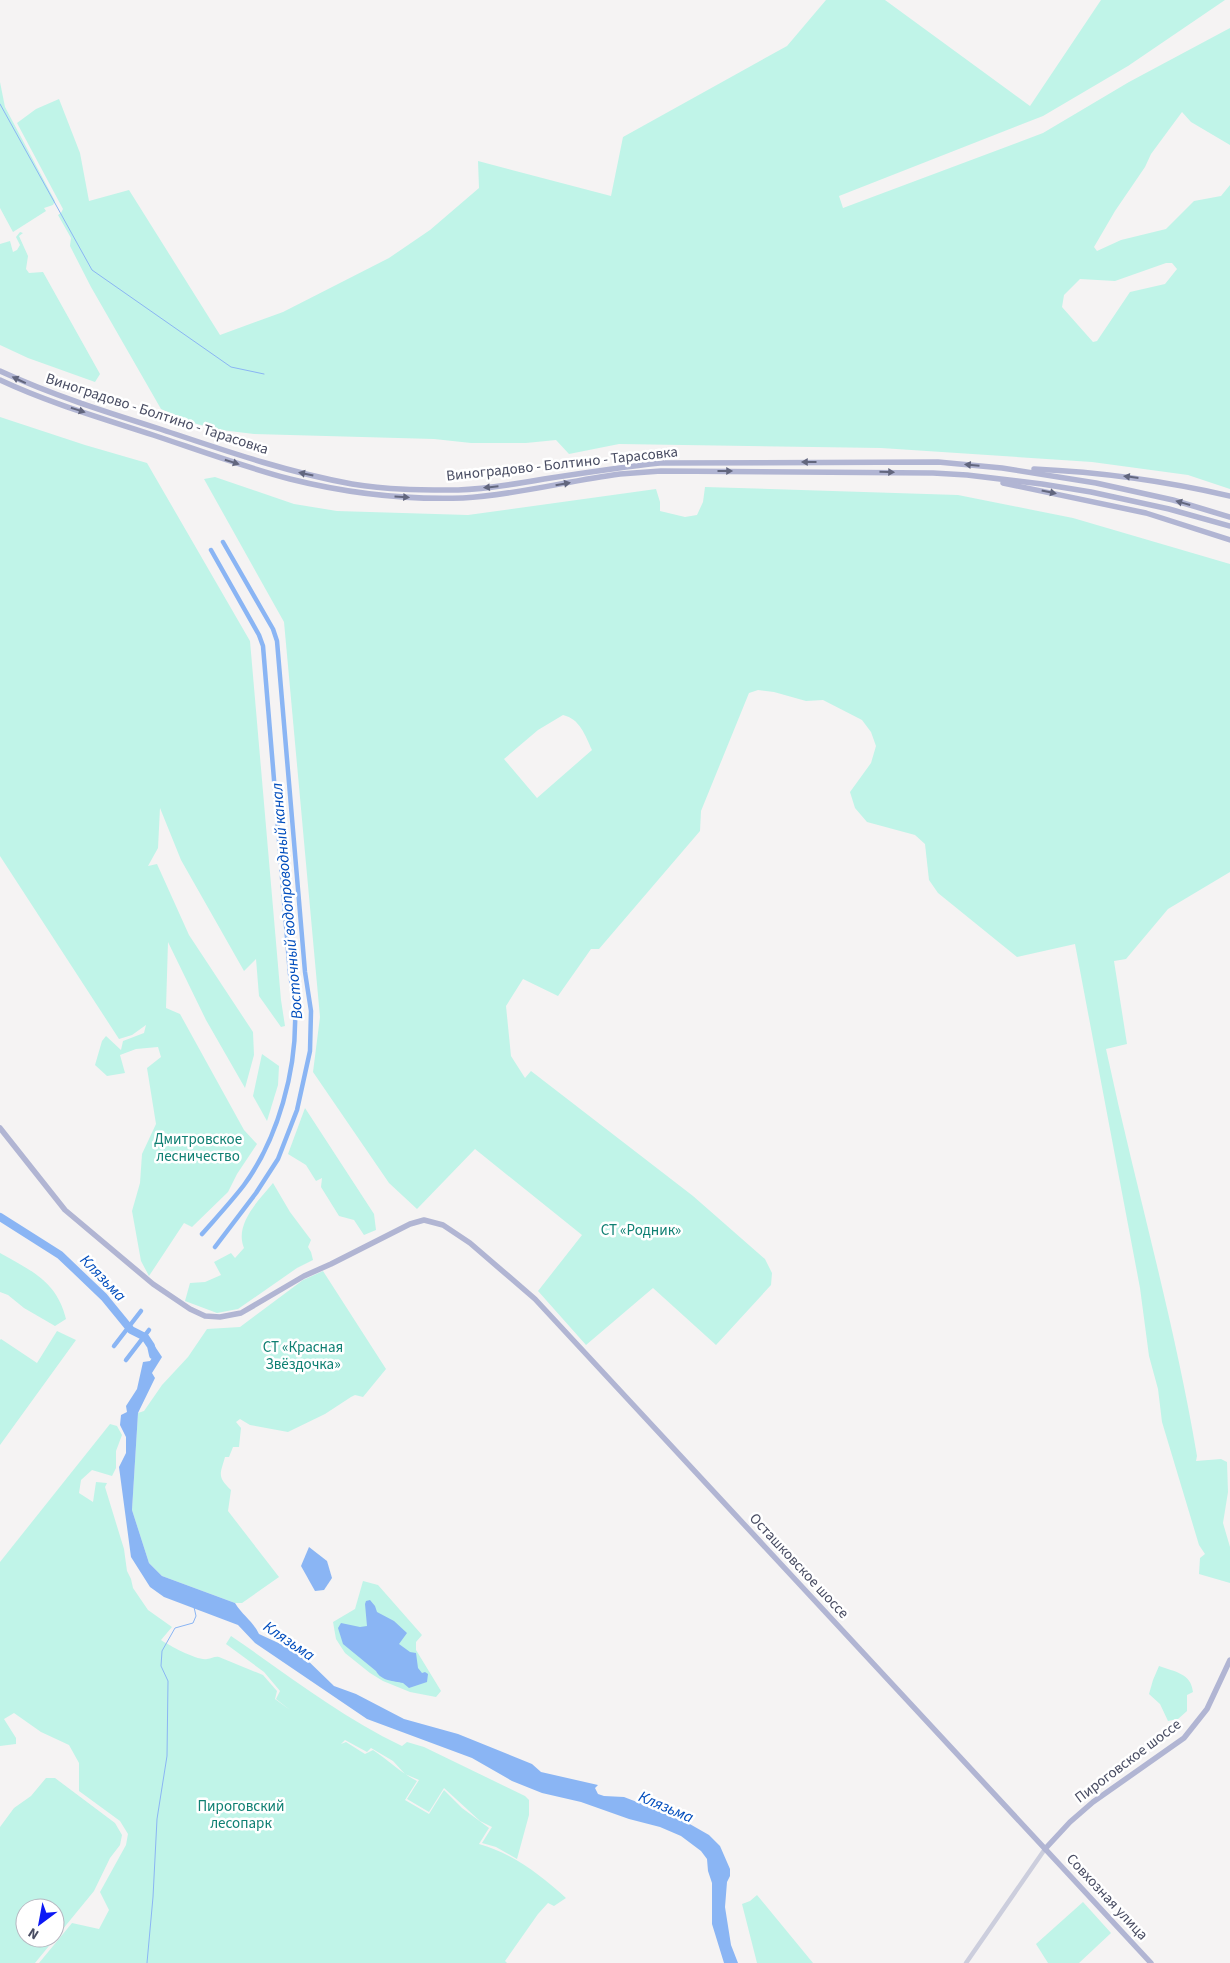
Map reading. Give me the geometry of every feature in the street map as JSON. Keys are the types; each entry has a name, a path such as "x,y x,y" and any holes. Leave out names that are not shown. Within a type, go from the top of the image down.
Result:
{"main road":[{"name":"Виноградово - Болтино - Тарасовка","path":"0,371 27,384 70,400 292,472 354,484 402,490 461,490 660,463 938,462 1002,468 1096,483 1173,500 1230,517"},
{"name":"Виноградово - Болтино - Тарасовка","path":"0,380 67,407 282,477 353,492 404,498 463,498 522,491 620,474 662,471 933,473 1042,484 1091,492 1169,508 1230,526"},
{"path":"1002,468 1079,471 1179,484 1230,496"},
{"path":"967,475 1146,513 1230,540"},
{"name":"Осташковское шоссе","path":"0,1128 65,1210 153,1284 190,1309 205,1316 235,1316 304,1276 410,1224 424,1220 443,1226 470,1243 535,1299 1045,1849"},
{"name":"Пироговское шоссе","path":"1045,1849 1092,1802 1184,1738 1207,1709 1230,1660"},
{"name":"Совхозная улица","path":"1045,1849 1151,1963"}],"street":[{"path":"966,1963 1045,1849"}],"green space":[{"path":"826,0 885,0 1030,106 1101,0 1225,0 1128,66 1043,116 839,196 843,208 1043,133 1129,82 1230,28 1230,145 1191,122 1182,112 1151,154 1145,167 1115,211 1094,247 1097,251 1121,240 1166,229 1194,201 1221,196 1230,185 1230,489 1188,475 1092,462 881,448 619,444 569,454 556,440 526,443 471,443 434,439 254,434 221,430 189,422 161,409 91,287 70,246 71,238 58,215 63,209 17,123 36,109 59,99 80,153 89,201 129,190 220,335 283,312 389,258 430,230 479,188 478,161 611,196 623,137 787,46","holes":["1166,263 1172,263 1177,269 1165,284 1130,292 1097,341 1093,342 1062,307 1064,295 1080,279 1115,281"]},
{"path":"0,82 5,107 55,201 53,205 44,208 46,211 13,232 0,208"},
{"path":"20,232 23,233 19,236 28,256 26,269 29,273 43,272 100,374 95,382 28,358 0,345 0,244 10,241 13,252 17,250 20,245 16,237"},
{"name":"Дмитровское лесничество","path":"0,417 147,463 250,641 281,1000 285,1026 281,1027 259,996 256,959 244,971 181,860 160,808 158,848 148,866 157,864 189,935 253,1032 254,1055 245,1088 206,1020 168,942 166,1008 180,1014 244,1130 257,1144 237,1174 228,1192 192,1227 184,1223 149,1276 141,1261 132,1211 140,1183 142,1154 156,1124 147,1068 161,1057 158,1047 136,1049 120,1055 125,1073 107,1076 95,1065 102,1041 106,1036 121,1050 123,1041 144,1033 146,1025 132,1035 119,1039 0,856"},
{"name":"СТ «Родник»","path":"215,477 294,504 337,511 468,515 656,489 660,502 660,511 685,517 697,515 703,502 705,487 958,495 1073,518 1230,564 1230,872 1168,909 1126,959 1114,961 1127,1044 1106,1049 1166,1303 1188,1405 1197,1456 1196,1461 1221,1459 1227,1462 1228,1492 1223,1523 1230,1547 1230,1583 1199,1574 1200,1558 1205,1554 1199,1545 1162,1422 1158,1389 1149,1356 1140,1288 1075,944 1017,957 938,893 929,880 925,844 915,835 867,822 855,808 850,792 871,763 876,746 871,732 862,720 823,700 806,701 774,692 758,690 749,693 701,811 700,831 599,949 591,949 558,996 523,979 506,1006 511,1056 525,1078 531,1071 693,1196 765,1259 772,1273 771,1285 716,1345 653,1288 586,1345 538,1291 582,1235 475,1149 417,1209 389,1183 313,1072 320,1017 284,622 204,479","holes":["563,715 569,717 581,728 592,750 537,798 504,759 538,730"]},
{"path":"262,1054 279,1066 278,1085 267,1121 253,1096"},
{"path":"305,1108 374,1214 376,1230 364,1235 354,1220 339,1216 321,1187 322,1178 316,1181 306,1165 288,1154"},
{"path":"273,1183 290,1212 311,1240 308,1247 313,1260 297,1268 238,1309 217,1313 185,1301 190,1283 205,1282 221,1275 214,1262 231,1253 235,1258 244,1248 242,1230 245,1221"},
{"path":"0,1253 32,1271 49,1286 62,1306 66,1319 55,1326 24,1308 8,1295 0,1292"},
{"name":"СТ «Красная Звёздочка»","path":"323,1271 386,1369 363,1397 355,1395 325,1414 288,1432 250,1425 240,1419 236,1422 241,1428 239,1447 233,1447 229,1457 225,1457 221,1472 223,1481 231,1490 228,1511 279,1577 242,1603 235,1603 162,1576 149,1563 132,1510 138,1413 144,1411 162,1385 188,1357 207,1329 240,1327 303,1280"},
{"path":"57,1331 76,1340 0,1445 0,1340 37,1363"},
{"name":"Пироговский лесопарк","path":"110,1424 117,1426 122,1435 116,1451 116,1468 112,1476 92,1470 81,1480 79,1493 93,1502 96,1482 107,1483 105,1487 124,1549 127,1571 133,1588 148,1610 172,1627 161,1640 197,1658 219,1657 263,1675 277,1691 275,1699 290,1710 276,1699 280,1691 264,1672 226,1644 231,1636 315,1694 379,1735 402,1746 407,1742 424,1747 525,1796 529,1800 529,1815 517,1859 496,1847 482,1843 492,1827 480,1821 444,1788 429,1812 407,1799 419,1780 406,1774 417,1781 405,1800 429,1814 444,1790 462,1808 489,1828 479,1844 503,1853 526,1866 566,1898 554,1906 548,1903 538,1914 505,1961 507,1963 39,1963 51,1948 65,1948 65,1931 72,1923 99,1929 109,1910 100,1892 126,1845 128,1834 120,1821 79,1791 79,1763 69,1745 41,1732 14,1713 4,1719 16,1738 16,1744 0,1746 0,1562","holes":["345,1740 367,1752 371,1748 393,1761 405,1774 373,1750 365,1754 346,1742 341,1744"]},
{"path":"363,1581 378,1585 422,1635 416,1642 416,1650 441,1691 436,1697 410,1692 383,1681 345,1653 336,1639 333,1622 355,1609"},
{"path":"1159,1666 1186,1677 1192,1686 1193,1692 1187,1695 1187,1711 1178,1719 1168,1721 1160,1704 1149,1694"},
{"path":"46,1778 55,1778 115,1823 122,1835 120,1845 110,1858 94,1891 65,1926 65,1898 15,1898 15,1948 47,1948 35,1963 0,1963 0,1827 14,1808 31,1796"},
{"path":"757,1895 813,1963 757,1963 742,1904 750,1901"},
{"path":"1083,1902 1111,1933 1079,1963 1048,1963 1036,1944"}],"water":[{"path":"154,1345 162,1357 152,1373 155,1378 138,1413 132,1510 149,1563 162,1576 235,1603 259,1634 300,1653 334,1686 356,1694 404,1719 458,1734 532,1764 541,1772 598,1785 595,1788 598,1794 624,1797 681,1819 709,1835 720,1846 730,1869 725,1907 731,1945 738,1963 724,1963 712,1924 712,1883 707,1859 701,1851 681,1836 660,1827 629,1819 581,1802 542,1793 512,1781 472,1758 367,1719 255,1643 238,1625 164,1597 150,1587 131,1557 119,1467 126,1453 126,1437 120,1425 121,1415 127,1412 126,1406 137,1389 143,1362 150,1361 152,1358 148,1346"},
{"path":"309,1547 327,1561 332,1578 324,1590 315,1591 301,1566"},
{"path":"370,1600 377,1612 394,1621 407,1633 399,1644 410,1652 416,1653 418,1668 422,1673 428,1674 427,1682 409,1688 403,1683 384,1679 343,1644 338,1628 341,1623 360,1627 367,1626 365,1604 366,1601"}],"waterway":[{"path":"0,104 92,270 231,367 264,374"},
{"name":"Восточный водопроводный канал","path":"215,1247 256,1193 278,1159 297,1110 310,1051 311,1011 305,972 277,641 273,629 223,542"},
{"name":"Восточный водопроводный канал","path":"202,1234 244,1185 267,1147 276,1125 289,1080 295,1034 295,1012 290,974 263,646 259,635 211,550"},
{"name":"Клязьма","path":"0,1217 60,1255 104,1297 131,1330 145,1337 151,1346 153,1355"},
{"name":"Восточный водопроводный канал","path":"114,1346 141,1311"},
{"name":"Восточный водопроводный канал","path":"126,1360 149,1330"},
{"path":"147,1963 157,1819 167,1756 168,1681 161,1666 162,1651 175,1628 193,1623 196,1616 194,1607"}]}
